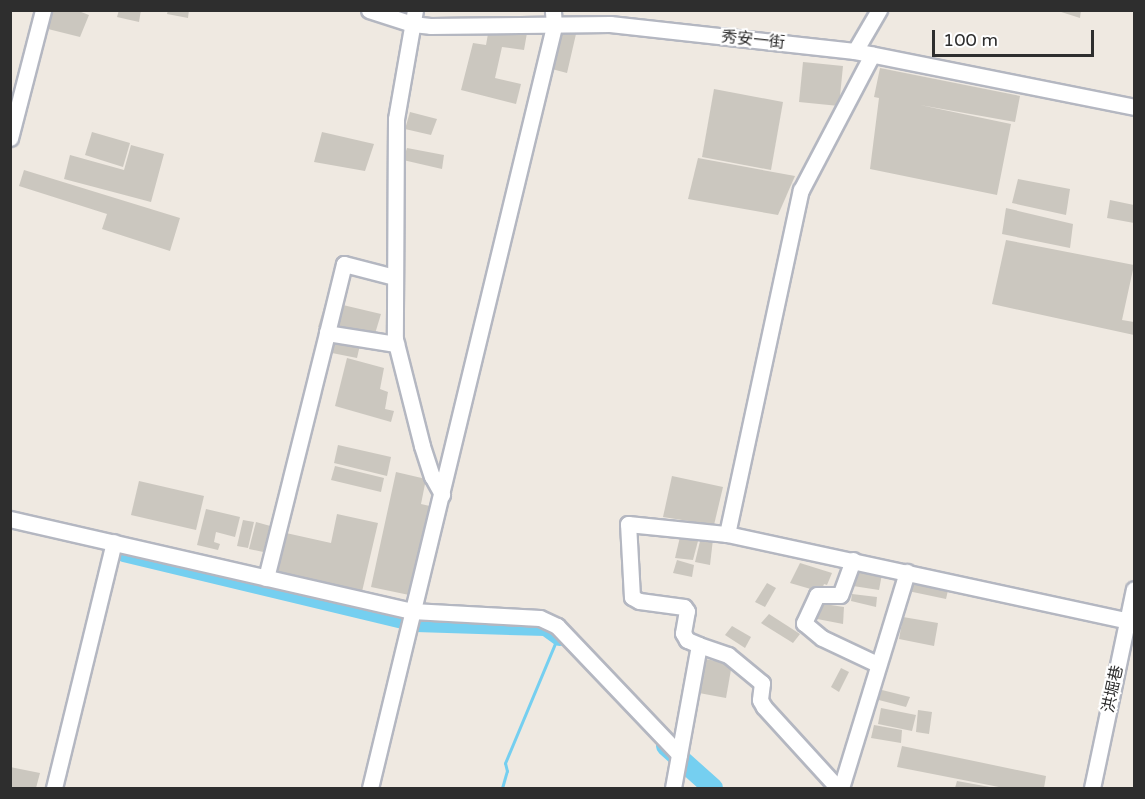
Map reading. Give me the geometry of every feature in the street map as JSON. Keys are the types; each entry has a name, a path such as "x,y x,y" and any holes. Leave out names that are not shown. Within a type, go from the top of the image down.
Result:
{"street":[{"path":"10,138 43,10"},
{"name":"秀安一街","path":"369,10 413,17 553,18 855,51 1134,107"},
{"path":"855,51 879,10"},
{"path":"413,17 396,119 394,277 396,344 422,446 432,476 442,494"},
{"path":"370,789 442,494 553,18"},
{"path":"727,534 801,190 872,55"},
{"path":"266,578 344,264 394,277"},
{"path":"327,333 396,344"},
{"path":"10,519 412,612 540,618 557,626 679,754"},
{"path":"840,789 764,707 760,700 762,683 728,655 687,640 683,633 687,611 684,607 639,601 632,597 628,524 727,534 1131,621"},
{"path":"54,789 114,542"},
{"path":"853,560 840,595 817,596 804,623 822,638 877,664"},
{"path":"840,789 907,572"},
{"name":"洪堀巷","path":"1092,789 1131,621 1134,589"},
{"path":"673,789 699,645"}],"building":[{"path":"50,10 76,10 89,15 80,37 44,28"},
{"path":"119,10 141,10 139,22 117,17"},
{"path":"168,10 189,10 188,18 167,14"},
{"path":"1055,10 1081,10 1080,18"},
{"path":"489,28 527,33 524,50 502,47 495,78 521,84 516,104 461,90 473,43 486,45"},
{"path":"557,30 576,34 567,73 548,68"},
{"path":"803,62 843,66 839,106 799,102"},
{"path":"880,68 1020,96 1015,122 920,105 1011,124 997,195 870,169 879,98 874,97"},
{"path":"714,89 783,102 771,170 702,157"},
{"path":"410,112 437,119 431,135 405,129"},
{"path":"92,132 130,143 123,167 85,155"},
{"path":"322,132 374,144 365,171 314,162"},
{"path":"131,145 164,154 151,202 64,179 70,155 124,170"},
{"path":"407,148 444,155 442,169 403,160"},
{"path":"698,158 795,176 778,215 688,199"},
{"path":"24,170 180,218 170,251 102,229 107,214 19,186"},
{"path":"1018,179 1070,189 1066,215 1012,203"},
{"path":"1110,200 1134,205 1134,223 1107,218"},
{"path":"1006,208 1073,224 1070,248 1002,234"},
{"path":"1006,240 1134,265 1122,320 1134,322 1134,335 992,304"},
{"path":"326,301 381,314 374,337 318,327"},
{"path":"320,337 360,345 357,358 317,350"},
{"path":"347,358 384,368 380,389 388,392 385,409 394,411 391,422 335,406"},
{"path":"338,445 391,457 387,476 334,463"},
{"path":"335,466 384,478 381,492 331,480"},
{"path":"396,472 426,479 421,504 434,507 414,596 371,587"},
{"path":"672,476 723,487 714,525 663,517"},
{"path":"139,481 204,496 196,530 131,515"},
{"path":"206,509 240,517 235,537 216,532 214,542 220,544 218,550 197,545"},
{"path":"337,514 378,523 361,596 277,578 286,533 331,543"},
{"path":"243,520 254,522 248,548 237,546"},
{"path":"256,522 274,527 268,553 249,549"},
{"path":"680,537 698,541 693,560 675,558"},
{"path":"701,537 713,539 710,565 695,562"},
{"path":"677,560 694,565 692,577 673,573"},
{"path":"800,563 832,573 821,592 790,583"},
{"path":"855,570 882,574 879,590 853,586"},
{"path":"911,578 949,586 946,599 908,591"},
{"path":"767,583 776,588 765,607 755,602"},
{"path":"852,594 877,597 876,607 851,601"},
{"path":"811,602 844,607 843,624 807,617"},
{"path":"769,614 800,634 793,643 761,623"},
{"path":"903,617 938,623 934,646 899,639"},
{"path":"732,626 751,637 745,648 725,635"},
{"path":"705,659 732,664 726,698 699,693"},
{"path":"841,668 849,672 839,692 831,687"},
{"path":"874,688 910,697 906,707 871,698"},
{"path":"881,708 916,715 912,731 878,724"},
{"path":"918,710 932,712 929,734 916,732"},
{"path":"874,725 902,730 901,743 871,738"},
{"path":"902,746 1046,776 1044,788 1004,788 897,767"},
{"path":"10,767 40,773 36,788 10,788"},
{"path":"957,781 990,787 955,788"}],"waterway":[{"path":"124,552 416,622 546,626 560,636"},
{"path":"502,788 507,771 505,763 558,636"},
{"path":"666,746 713,788"}]}
